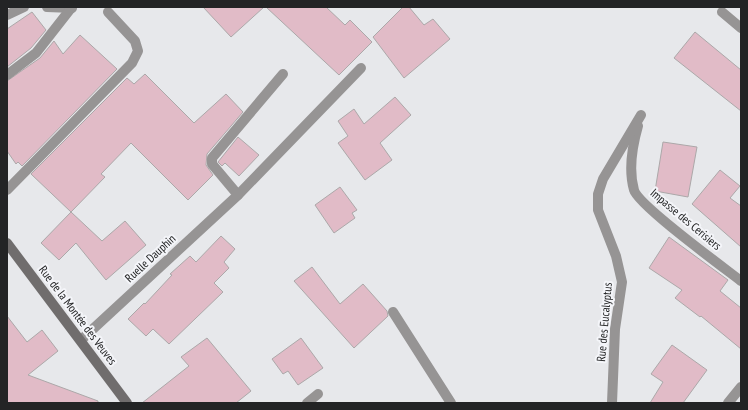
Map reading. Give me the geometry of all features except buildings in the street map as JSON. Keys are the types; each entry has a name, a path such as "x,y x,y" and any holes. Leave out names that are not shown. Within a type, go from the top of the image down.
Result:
{"main road":[{"name":"Rue de la Montée des Veuves","path":"7,243 127,403"}],"street":[{"path":"7,15 24,7"},
{"path":"47,7 72,7"},
{"path":"7,75 36,53 72,7"},
{"path":"7,190 132,63 138,51 135,41 108,12"},
{"path":"722,12 741,28"},
{"name":"Ruelle Dauphin","path":"81,340 238,195 361,68"},
{"path":"238,195 212,164 212,158 283,74"},
{"name":"Impasse des Cerisiers","path":"641,115 635,137 630,167 634,192 650,209 741,281"},
{"name":"Rue des Eucalyptus","path":"612,403 615,329 622,282 616,256 598,210 598,194 603,179 641,115"},
{"path":"393,312 451,403"},
{"path":"728,403 741,387"},
{"path":"307,403 318,394"}]}
